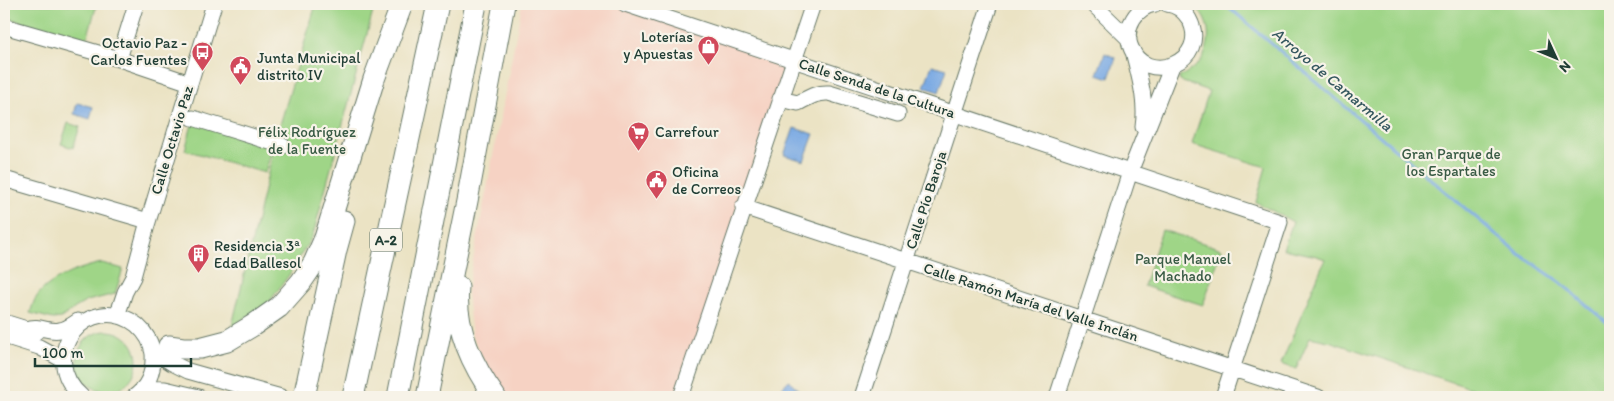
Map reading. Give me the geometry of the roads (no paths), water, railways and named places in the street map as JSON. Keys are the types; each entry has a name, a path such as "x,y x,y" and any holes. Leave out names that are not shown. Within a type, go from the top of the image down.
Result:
{"highway":[{"path":"156,343 183,348 200,348 228,342 279,307 302,282 314,263 324,238 374,79 402,4"},
{"path":"304,397 336,250 402,4"},
{"path":"420,83 423,25 428,4"},
{"name":"A-2","path":"353,397 438,4"},
{"path":"398,397 476,4"},
{"path":"433,222 490,4"},
{"path":"427,397 467,202 504,4"},
{"path":"467,202 457,297 460,324 470,355 481,378 495,397"}],"street":[{"path":"119,59 136,4"},
{"name":"Calle Octavio Paz","path":"125,311 148,221 214,4"},
{"name":"Calle Senda de la Cultura","path":"624,4 1280,222 1232,369"},
{"path":"681,397 743,207 813,4"},
{"name":"Calle Pío Baroja","path":"862,397 990,4"},
{"path":"1093,4 1131,45 1138,58 1145,64 1163,68 1172,66 1188,54 1194,35 1192,25 1187,16 1180,9 1168,4"},
{"path":"1144,4 1153,4"},
{"path":"1139,151 1145,116 1142,89 1131,45 1130,28 1134,18 1141,9 1153,4"},
{"path":"4,26 119,59 190,83"},
{"path":"1057,397 1130,172 1161,89 1172,66"},
{"path":"780,99 798,103 812,96 829,93 898,114"},
{"path":"193,118 282,146"},
{"path":"4,179 148,221"},
{"name":"Calle Ramón María del Valle Inclán","path":"743,207 1318,397"},
{"path":"28,329 33,327 59,331 91,313 112,308 125,311 156,343 172,363 188,371 281,397"},
{"path":"82,397 71,386 65,374 63,360 65,347 70,336 77,327 87,320 125,311"},
{"path":"4,322 43,334 70,336"},
{"path":"4,336 38,347 63,360"},
{"path":"139,393 150,377 156,343"},
{"path":"47,352 53,361 54,373 68,397"},
{"path":"1223,397 1232,369"},
{"path":"139,393 165,389 199,397"}],"water":[{"path":"1105,53 1116,58 1109,78 1097,74"},
{"path":"932,65 947,69 939,92 924,87"},
{"path":"77,103 93,107 90,119 74,114"},
{"path":"794,128 814,134 804,161 784,155"},
{"path":"789,380 805,397 782,397 777,393"}],"waterway":[{"name":"Arroyo de Camarmilla","path":"1225,4 1518,253 1560,282 1610,325"}],"place":[{"name":"Loterías y Apuestas","path":"709,65"},
{"name":"Octavio Paz - Carlos Fuentes","path":"203,71"},
{"name":"Junta Municipal distrito IV","path":"241,86"},
{"name":"Carrefour","path":"639,151"},
{"name":"Oficina de Correos","path":"656,200"},
{"name":"Residencia 3ª Edad Ballesol","path":"198,274"}],"park label":[{"name":"Félix Rodríguez de la Fuente","path":"307,140"},
{"name":"Gran Parque de los Espartales","path":"1451,162"},
{"name":"Parque Manuel Machado","path":"1183,268"}]}
